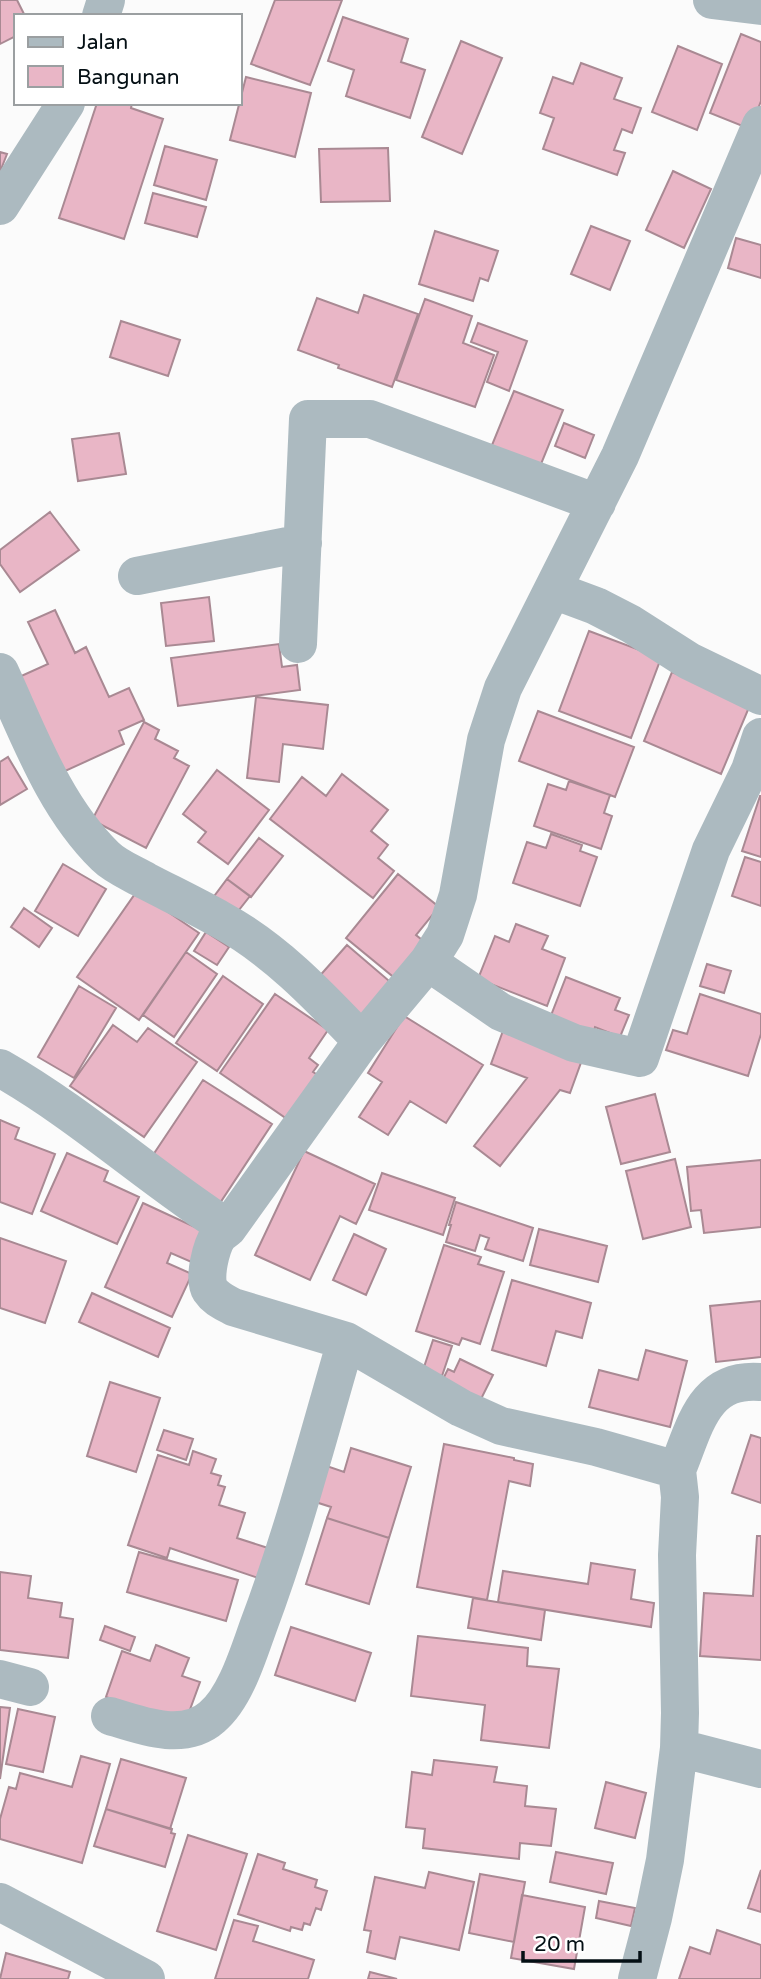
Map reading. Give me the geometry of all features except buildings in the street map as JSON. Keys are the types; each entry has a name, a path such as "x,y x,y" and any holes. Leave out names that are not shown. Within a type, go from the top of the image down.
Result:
{"street":[{"path":"712,0 761,6"},
{"path":"0,206 65,105"},
{"path":"677,1470 596,1447 501,1426 461,1408 346,1341 233,1307 219,1300 211,1293 207,1276 212,1251 219,1235 228,1228 362,1041 428,962 445,935 458,895 486,740 503,688 620,456 761,125"},
{"path":"298,645 308,419 370,419 597,503"},
{"path":"137,576 303,543"},
{"path":"553,590 596,606 631,624 689,661 761,696"},
{"path":"0,672 50,780 77,824 106,857 125,870 224,921 273,955 313,989 362,1041"},
{"path":"428,962 501,1012 574,1043 640,1058 710,850 750,769 761,737"},
{"path":"0,1068 36,1088 197,1208 228,1228"},
{"path":"110,1716 172,1731 193,1728 212,1718 222,1706 246,1661 282,1565 346,1341"},
{"path":"637,1979 665,1860 679,1748 677,1555 680,1497 677,1470 704,1406 714,1394 731,1385 747,1381 761,1382"},
{"path":"679,1748 761,1769"},
{"path":"0,1902 146,1979"}]}
